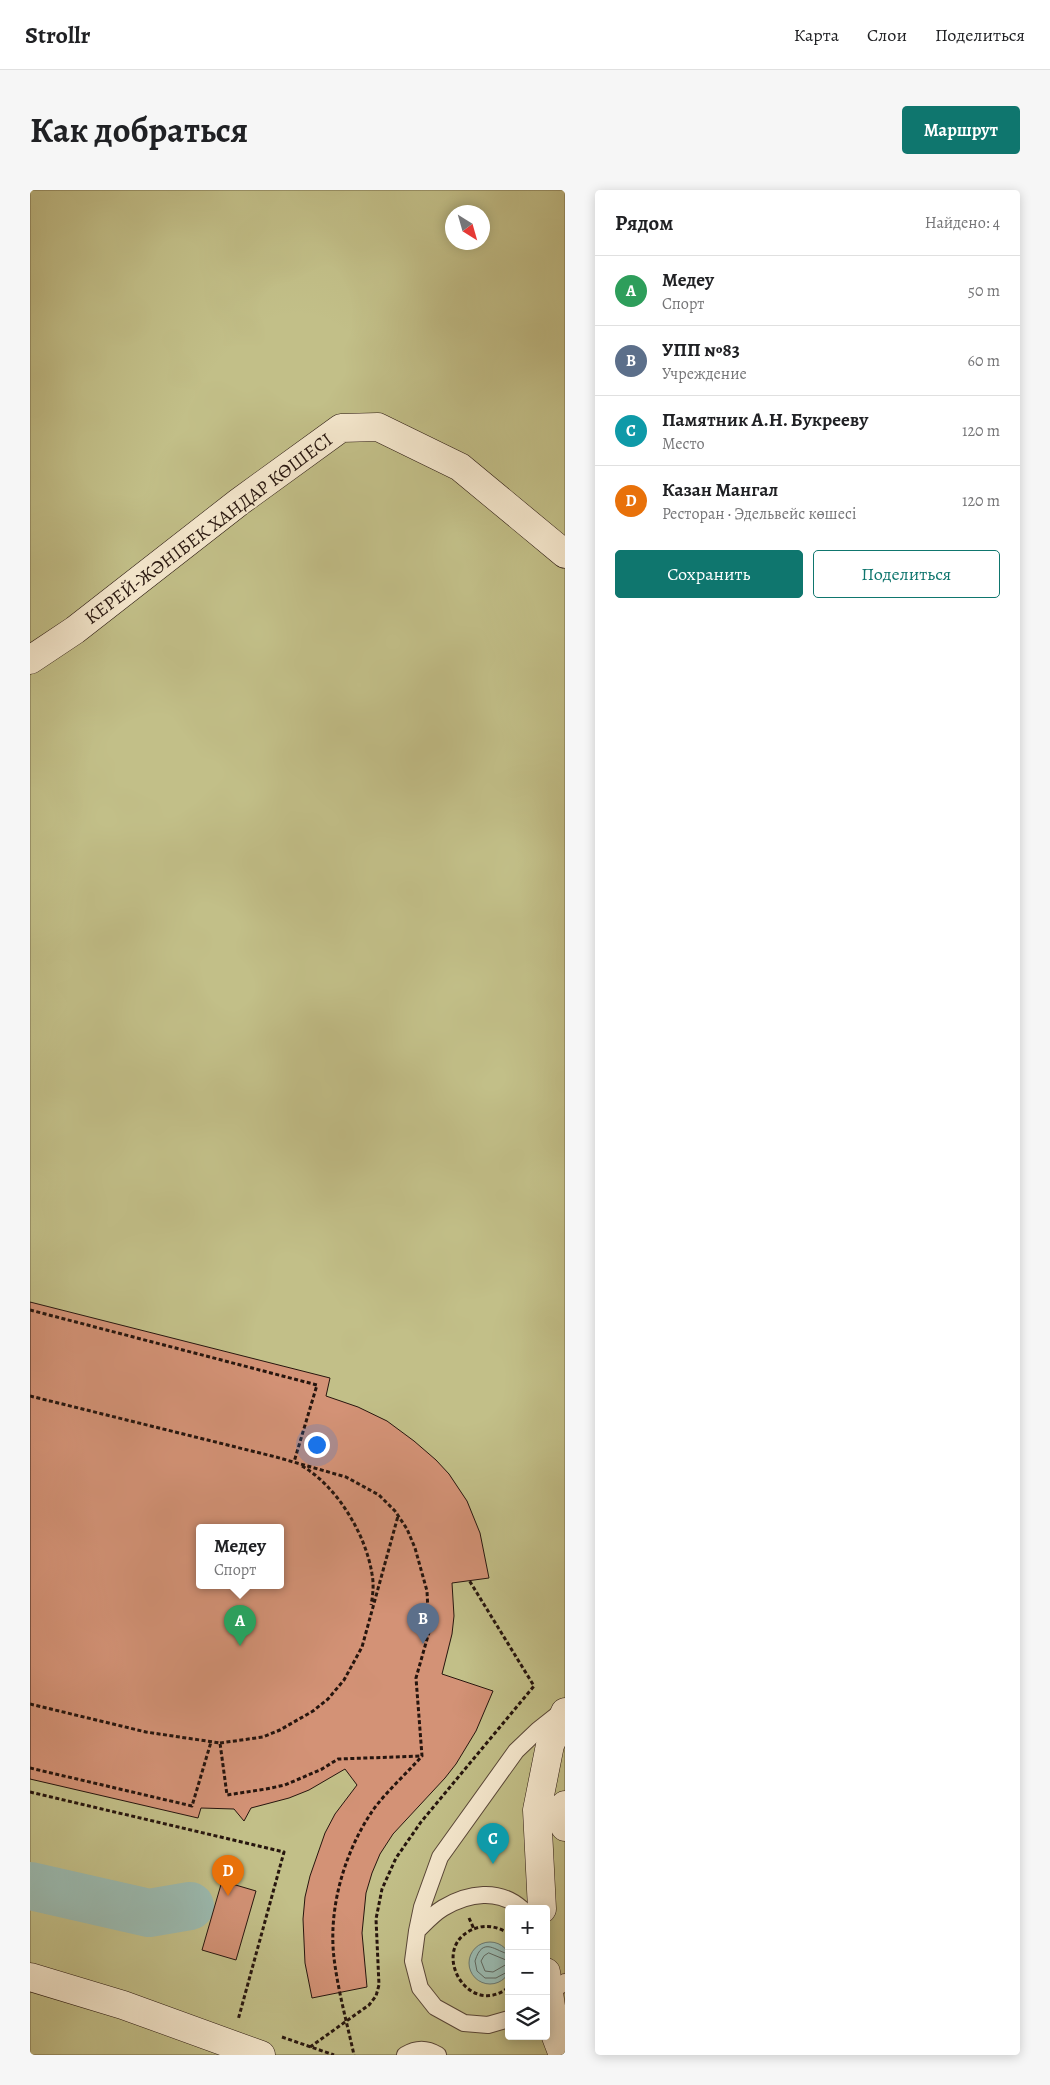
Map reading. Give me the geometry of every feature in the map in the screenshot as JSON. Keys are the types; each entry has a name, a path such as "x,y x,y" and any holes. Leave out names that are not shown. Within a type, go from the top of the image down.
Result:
{"street":[{"name":"КЕРЕЙ-ЖӘНІБЕК ХАНДАР КӨШЕСІ","path":"30,660 74,630 239,502 341,428 378,427 460,466 565,554"},
{"path":"542,1905 536,1810 550,1745 565,1710"},
{"path":"565,1804 565,1827"},
{"path":"30,1977 123,2005 261,2055"},
{"path":"551,1986 555,2034 563,2055"}],"lane":[{"path":"505,2020 488,2025 464,2023 435,2007 420,1988 413,1961 417,1931 422,1907 440,1857 516,1750 538,1730 565,1710"},
{"path":"417,1931 442,1908 470,1895 494,1894 518,1905"},
{"path":"404,2055 415,2049 430,2050 438,2055"}],"path":[{"path":"30,1310 317,1385 292,1462"},
{"path":"30,1396 346,1477 379,1495 398,1516 415,1548 428,1591 430,1611 429,1632 416,1678 422,1756 374,1808 354,1841 341,1880 335,1920 334,1956 354,2055"},
{"path":"292,1462 318,1476 348,1514 361,1535 373,1576 370,1616"},
{"path":"30,1704 146,1732 220,1743 263,1737 280,1730 313,1711 328,1699 344,1680 354,1664 362,1647 398,1516"},
{"path":"310,2047 369,2005 376,1996 379,1985 376,1919 382,1889 396,1858 421,1822 534,1686 469,1580"},
{"path":"30,1768 192,1806 211,1742"},
{"path":"220,1743 227,1795 285,1784 304,1777 338,1759 422,1756"},
{"path":"30,1792 284,1852 232,2044"},
{"path":"505,1932 496,1927 485,1926 474,1929 457,1943 453,1954 453,1966 460,1981 473,1992 484,1995 496,1994 505,1989"}],"shaded area":[{"path":"30,190 565,190 565,2055 30,2055"}],"water":[{"path":"490,1942 505,1948 505,1978 490,1984 475,1978 469,1963 475,1948"}],"building":[{"path":"30,1302 330,1378 326,1396 358,1407 387,1421 436,1460 449,1474 467,1501 480,1533 489,1578 452,1583 454,1616 452,1634 442,1674 493,1691 476,1731 456,1764 393,1834 380,1854 366,1893 362,1933 367,1987 312,1998 305,1963 303,1919 305,1897 310,1876 325,1833 335,1814 357,1785 345,1769 309,1790 289,1798 251,1808 244,1821 234,1809 201,1808 198,1818 30,1779"},
{"path":"222,1881 256,1891 236,1960 202,1950"}],"waterway":[{"path":"30,1886 149,1913 190,1906"}],"place":[{"name":"УПП №83","path":"423,1644"},
{"name":"Медеу","path":"240,1646"},
{"name":"Памятник А.Н. Букрееву","path":"493,1864"},
{"name":"Казан Мангал","path":"228,1896"}]}
